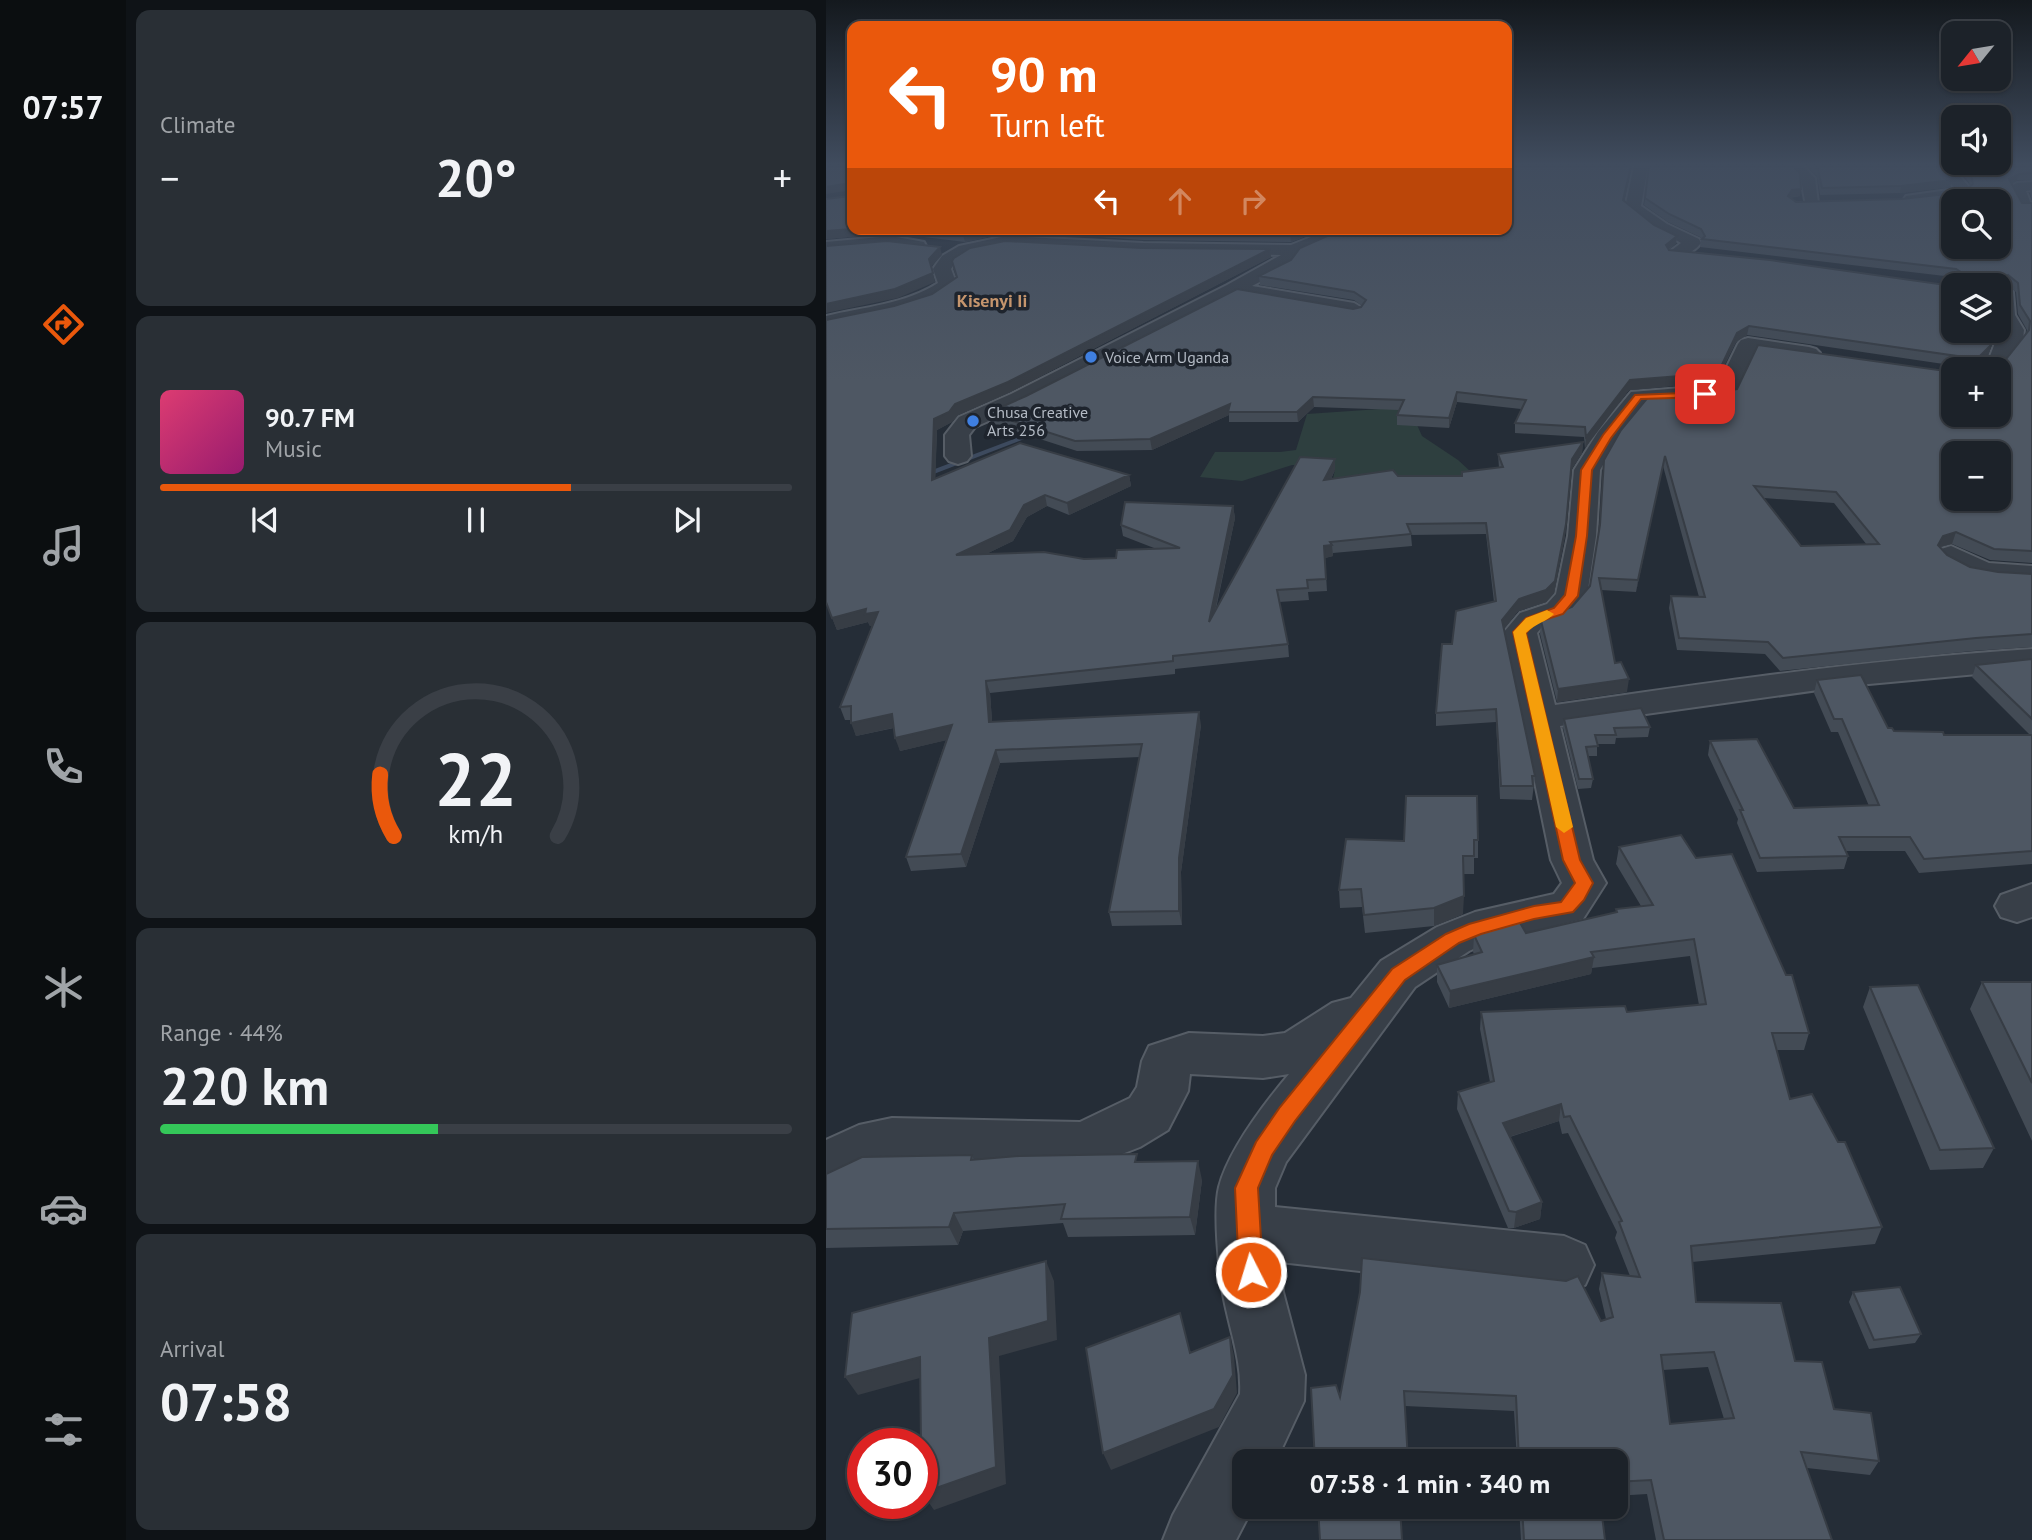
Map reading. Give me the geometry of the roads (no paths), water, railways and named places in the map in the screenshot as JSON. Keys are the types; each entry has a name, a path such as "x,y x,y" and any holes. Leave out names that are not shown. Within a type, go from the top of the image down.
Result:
{"street":[{"path":"826,322 931,295 948,285 935,271 965,250 984,245 1027,240 1108,247 1314,238"},
{"path":"1684,238 1693,243 1676,253 1710,255"},
{"path":"826,247 891,241 965,250"},
{"path":"958,456 957,435 967,422 1019,399 1284,262 1290,241"},
{"path":"1234,289 1354,309"},
{"path":"2000,357 2002,346 2023,331"},
{"path":"826,1170 859,1149 892,1142 1081,1146 1121,1130 1149,1114 1162,1091 1167,1061 1177,1055 1222,1054 1264,1058 1299,1051 1326,1036 1398,974 1453,939 1475,929 1534,913 1567,908 1584,883 1572,860 1520,632 1531,620 1558,611 1571,596 1581,536 1587,470 1607,437 1639,397 1727,391 1748,344 1830,356"},
{"path":"1951,555 1983,572 2032,575"},
{"path":"1539,718 1750,686 1950,663 2032,659"},
{"path":"1198,1540 1272,1401 1273,1375 1252,1292 1247,1188 1264,1149 1288,1114 1398,974"},
{"path":"1247,1231 1564,1265"}],"waterway":[{"path":"923,475 1043,430"}],"place":[{"name":"Voice Arm Uganda","path":"1091,357"},
{"name":"Chusa Creative Arts 256","path":"973,421"}],"district":[{"name":"Kisenyi Ii","path":"992,301"}]}
